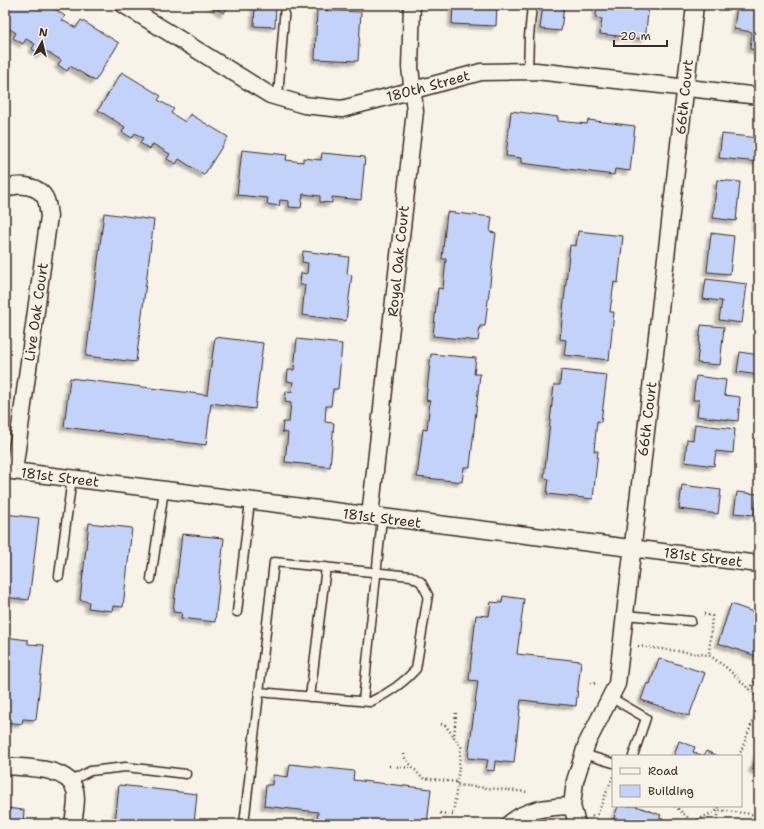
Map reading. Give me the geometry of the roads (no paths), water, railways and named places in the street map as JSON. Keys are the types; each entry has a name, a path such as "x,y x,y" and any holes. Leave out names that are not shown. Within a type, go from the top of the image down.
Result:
{"street":[{"name":"180th Street","path":"124,5 270,95 304,105 342,109 481,72 528,72 686,87 759,96"},
{"name":"Royal Oak Court","path":"376,517 415,111 410,67 412,5"},
{"name":"66th Court","path":"582,819 572,806 575,781 587,743 617,684 695,5"},
{"name":"Live Oak Court","path":"5,190 10,186 24,185 37,190 46,198 49,216 10,471"},
{"name":"181st Street","path":"10,471 759,564"},
{"path":"5,766 59,773 71,781 75,791 76,800 73,824"},
{"path":"509,824 514,819 541,808 572,806"}],"lane":[{"path":"278,98 285,5"},
{"path":"528,72 532,5"},
{"path":"60,576 72,478"},
{"path":"151,579 164,490"},
{"path":"237,612 250,501"},
{"path":"363,701 376,572 376,517"},
{"path":"244,824 259,692 274,562 411,576 421,582 428,595 416,669 386,695 370,702 259,692"},
{"path":"310,697 326,567"},
{"path":"625,615 691,621"},
{"path":"610,697 646,718 633,755"},
{"path":"583,754 612,763"},
{"path":"71,781 90,772 126,767 186,774"}]}
